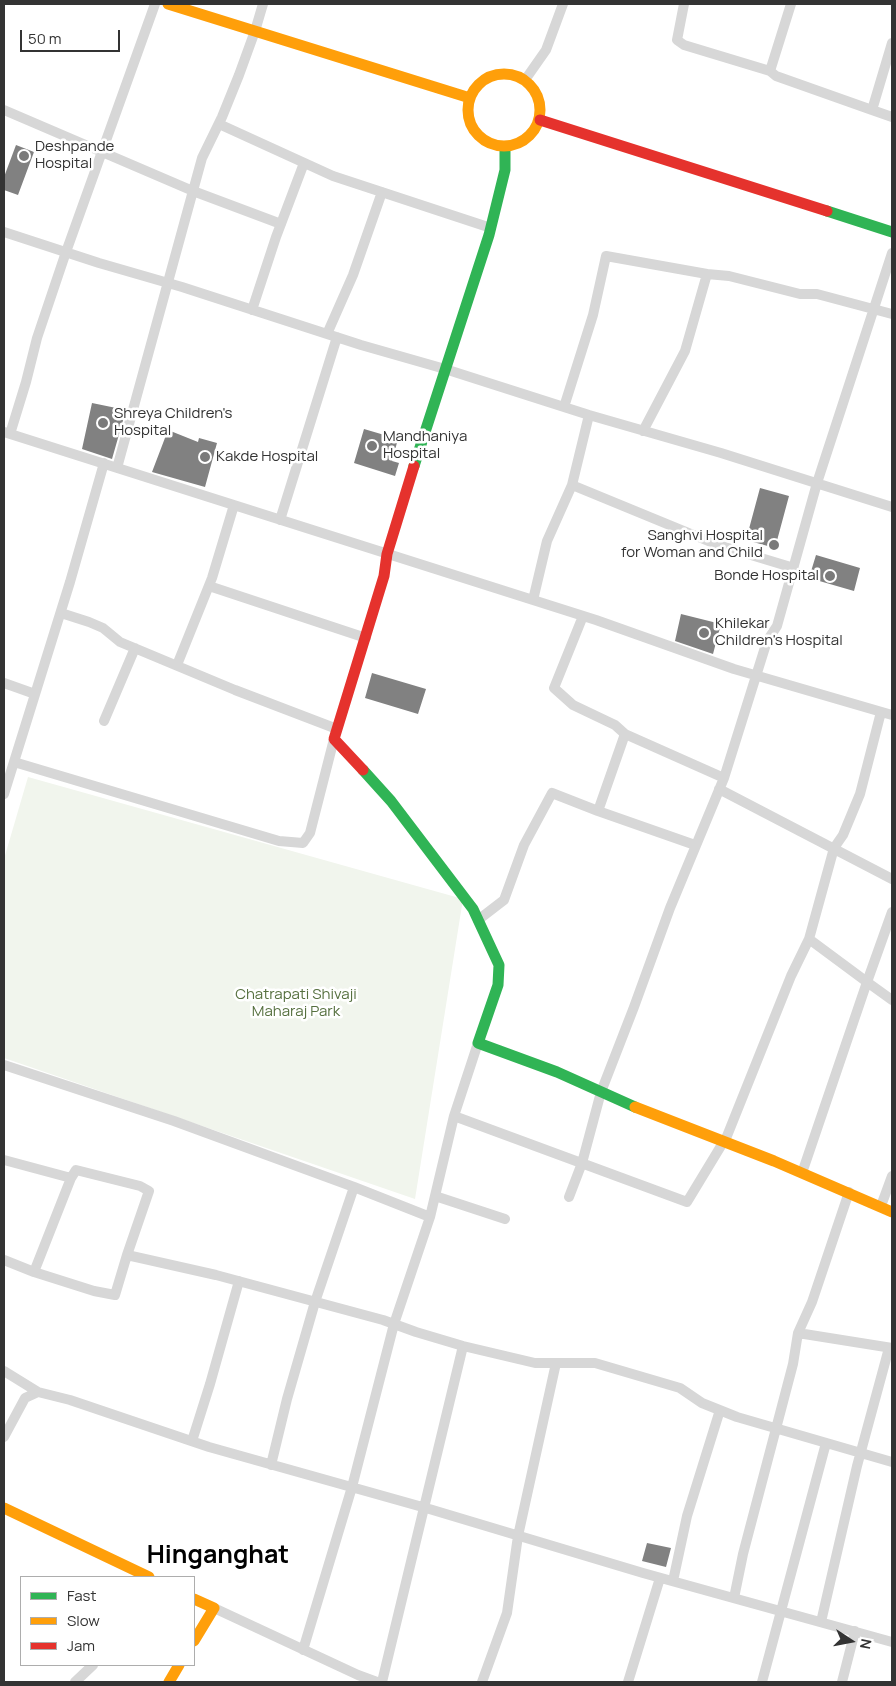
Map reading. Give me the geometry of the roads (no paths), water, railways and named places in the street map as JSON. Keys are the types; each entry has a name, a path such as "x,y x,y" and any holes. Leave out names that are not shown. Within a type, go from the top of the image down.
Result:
{"street":[{"path":"156,4 66,252 37,338 26,382 7,433 584,616 756,676 892,715"},
{"path":"168,4 470,98"},
{"path":"117,468 202,158 219,124 256,31 264,4"},
{"path":"525,80 546,50 563,4"},
{"path":"684,4 677,40 684,44 770,71 776,76 892,117"},
{"path":"770,71 792,4"},
{"path":"872,110 892,43"},
{"path":"496,74 509,74 531,84 538,95 541,107 540,120 535,130 527,139 517,145 494,146 483,140 469,122 470,98 476,87 485,79 496,74"},
{"path":"4,110 193,191 281,224"},
{"path":"540,120 892,232"},
{"path":"219,124 333,176 491,228"},
{"path":"14,762 279,841 304,844 310,833 336,734 384,576 387,554 491,228 505,170 505,147"},
{"path":"252,310 304,163"},
{"path":"280,520 332,335 382,192"},
{"path":"4,232 332,335 445,368 589,415 892,507"},
{"path":"569,1197 582,1163 601,1092 695,845 724,778 767,641 776,626 817,483 892,253"},
{"path":"564,407 593,316 606,256 707,274 729,276 800,294 817,294 892,314"},
{"path":"643,431 685,351 707,274"},
{"path":"533,600 547,541 572,485 589,415"},
{"path":"4,794 61,613 104,463"},
{"path":"572,485 718,545 794,568"},
{"path":"176,665 209,586 234,505"},
{"path":"209,586 366,638"},
{"path":"61,613 90,622 102,628 120,642 336,734 391,801 473,909 499,965 498,985 454,1116 430,1217 394,1324 352,1487 303,1650"},
{"path":"584,616 554,688 573,704 615,725 625,734 724,778"},
{"path":"104,721 135,648"},
{"path":"4,683 35,694"},
{"path":"454,1116 687,1202 724,1142 791,976 809,939 834,848 843,835 860,794 881,712"},
{"path":"598,811 625,734"},
{"path":"718,789 892,879"},
{"path":"478,920 504,900 524,845 552,793 695,845"},
{"path":"802,1173 892,912"},
{"path":"809,939 892,1000"},
{"path":"478,1043 557,1072 655,1116 849,1192 892,1212"},
{"path":"4,1065 174,1121 430,1217"},
{"path":"4,1160 71,1178"},
{"path":"4,1260 34,1272 115,1296 149,1192 140,1186 76,1170 71,1178 34,1272"},
{"path":"881,1206 892,1176"},
{"path":"271,1464 315,1302 354,1187"},
{"path":"734,1598 743,1554 793,1364 798,1333 812,1302 849,1192"},
{"path":"435,1196 505,1219"},
{"path":"127,1255 239,1281 394,1324 464,1346 534,1363 595,1363 680,1388 702,1403 737,1417 892,1462"},
{"path":"192,1441 239,1281"},
{"path":"798,1333 890,1348 862,1454 857,1466 821,1622"},
{"path":"382,1682 464,1346"},
{"path":"482,1682 507,1613 518,1536 556,1363"},
{"path":"4,1371 38,1392 70,1400 192,1441 660,1578 892,1642"},
{"path":"4,1437 25,1398 38,1392"},
{"path":"673,1581 687,1516 720,1410"},
{"path":"762,1682 826,1443"},
{"path":"4,1508 143,1576"},
{"path":"628,1682 660,1578"},
{"path":"195,1599 358,1675 378,1682"},
{"path":"195,1639 214,1608"},
{"path":"842,1682 855,1631"},
{"path":"75,1682 92,1666"},
{"path":"169,1682 179,1666"}],"place":[{"name":"Deshpande Hospital","path":"24,156"},
{"name":"Shreya Children's Hospital","path":"103,423"},
{"name":"Mandhaniya Hospital","path":"372,446"},
{"name":"Kakde Hospital","path":"205,457"},
{"name":"Sanghvi Hospital for Woman and Child","path":"774,545"},
{"name":"Bonde Hospital","path":"830,576"},
{"name":"Khilekar Children's Hospital","path":"704,633"}],"district":[{"name":"Hinganghat","path":"218,1556"}],"park label":[{"name":"Chatrapati Shivaji Maharaj Park","path":"296,1004"}]}
